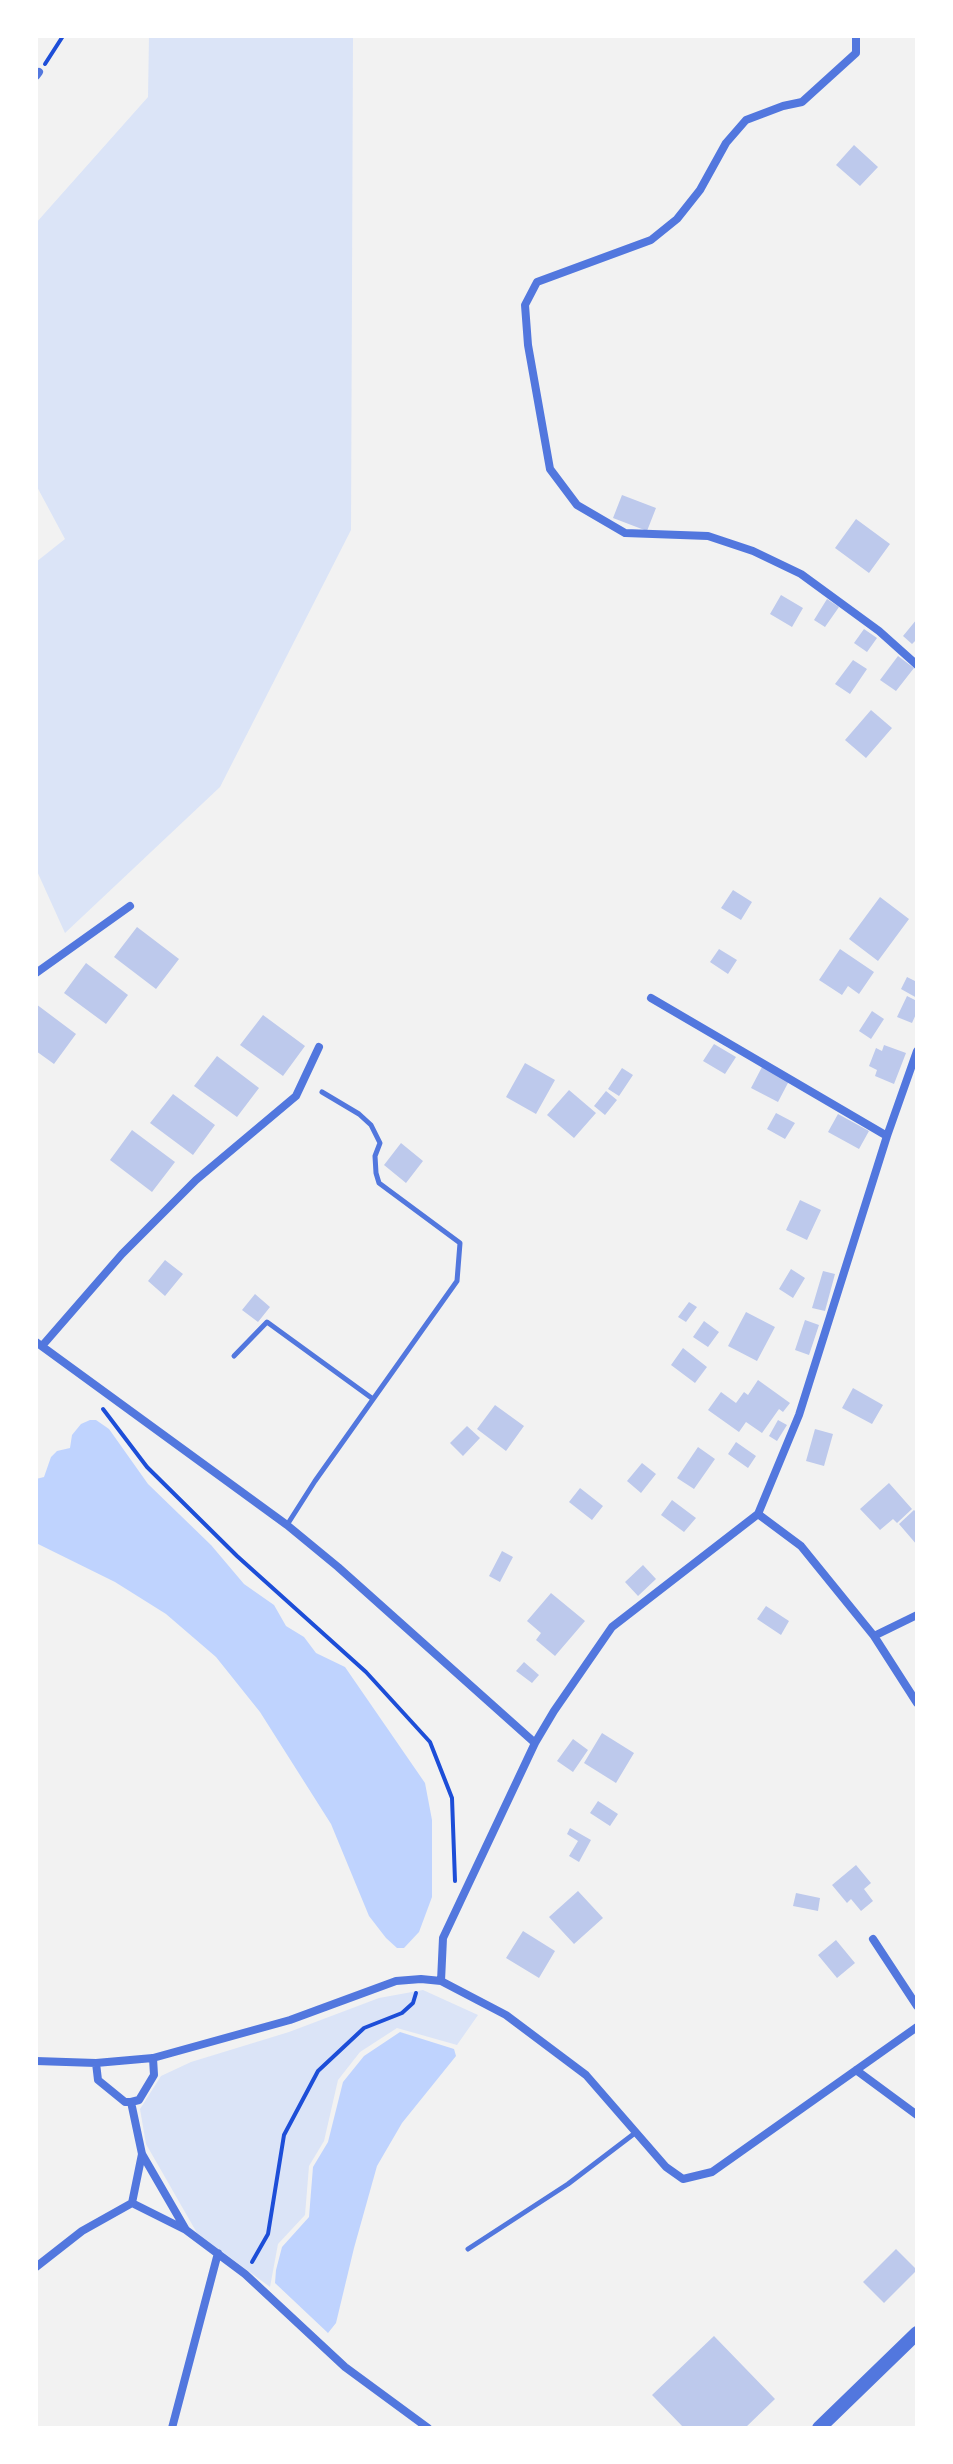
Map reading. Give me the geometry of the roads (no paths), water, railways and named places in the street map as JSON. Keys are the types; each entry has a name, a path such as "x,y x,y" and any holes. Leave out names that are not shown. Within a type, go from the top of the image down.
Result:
{"street":[{"path":"856,36 856,53 802,102 746,120 726,143 700,190 677,219 651,240 537,282 525,305 528,345 550,469 577,505 625,533 708,536 753,551 801,574 879,631 917,665"},
{"path":"36,973 130,906"},
{"path":"651,998 887,1136"},
{"path":"319,1047 296,1096 196,1180 39,1344 287,1525 535,1743"},
{"path":"441,1981 443,1938 535,1743 612,1627 758,1514 799,1415 917,1051"},
{"path":"758,1514 801,1546 874,1636 917,1703"},
{"path":"874,1636 917,1615"},
{"path":"873,1939 917,2006"},
{"path":"36,2061 96,2063 153,2058 290,2020 396,1981 441,1981 506,2015 586,2075 666,2167 683,2179 712,2172 917,2027"},
{"path":"96,2063 98,2080 125,2102 131,2102 139,2100 154,2075 153,2058"},
{"path":"856,2070 917,2115"},
{"path":"131,2102 142,2154 186,2230"},
{"path":"36,2267 82,2231 132,2203 142,2154"},
{"path":"132,2203 186,2230 218,2253 245,2274 345,2367 428,2428"},
{"path":"172,2428 218,2253"},
{"path":"819,2428 917,2333"}],"lane":[{"path":"287,1525 457,1281 460,1243 379,1183 375,1156 380,1143 371,1125 359,1114 322,1092"},
{"path":"234,1356 267,1322 373,1399"},
{"path":"468,2249 568,2184 635,2133"}],"water":[{"path":"96,1420 109,1429 148,1484 211,1545 244,1584 274,1605 286,1626 304,1637 316,1653 345,1667 425,1783 432,1820 432,1897 419,1932 404,1948 397,1948 386,1938 369,1916 331,1824 260,1712 216,1657 166,1614 115,1582 36,1543 36,1479 44,1477 51,1457 57,1451 70,1448 72,1435 81,1424"},
{"path":"400,2032 454,2049 456,2056 402,2123 377,2166 336,2323 328,2333 275,2283 276,2270 282,2247 309,2217 313,2167 328,2142 343,2082 364,2056"}]}
